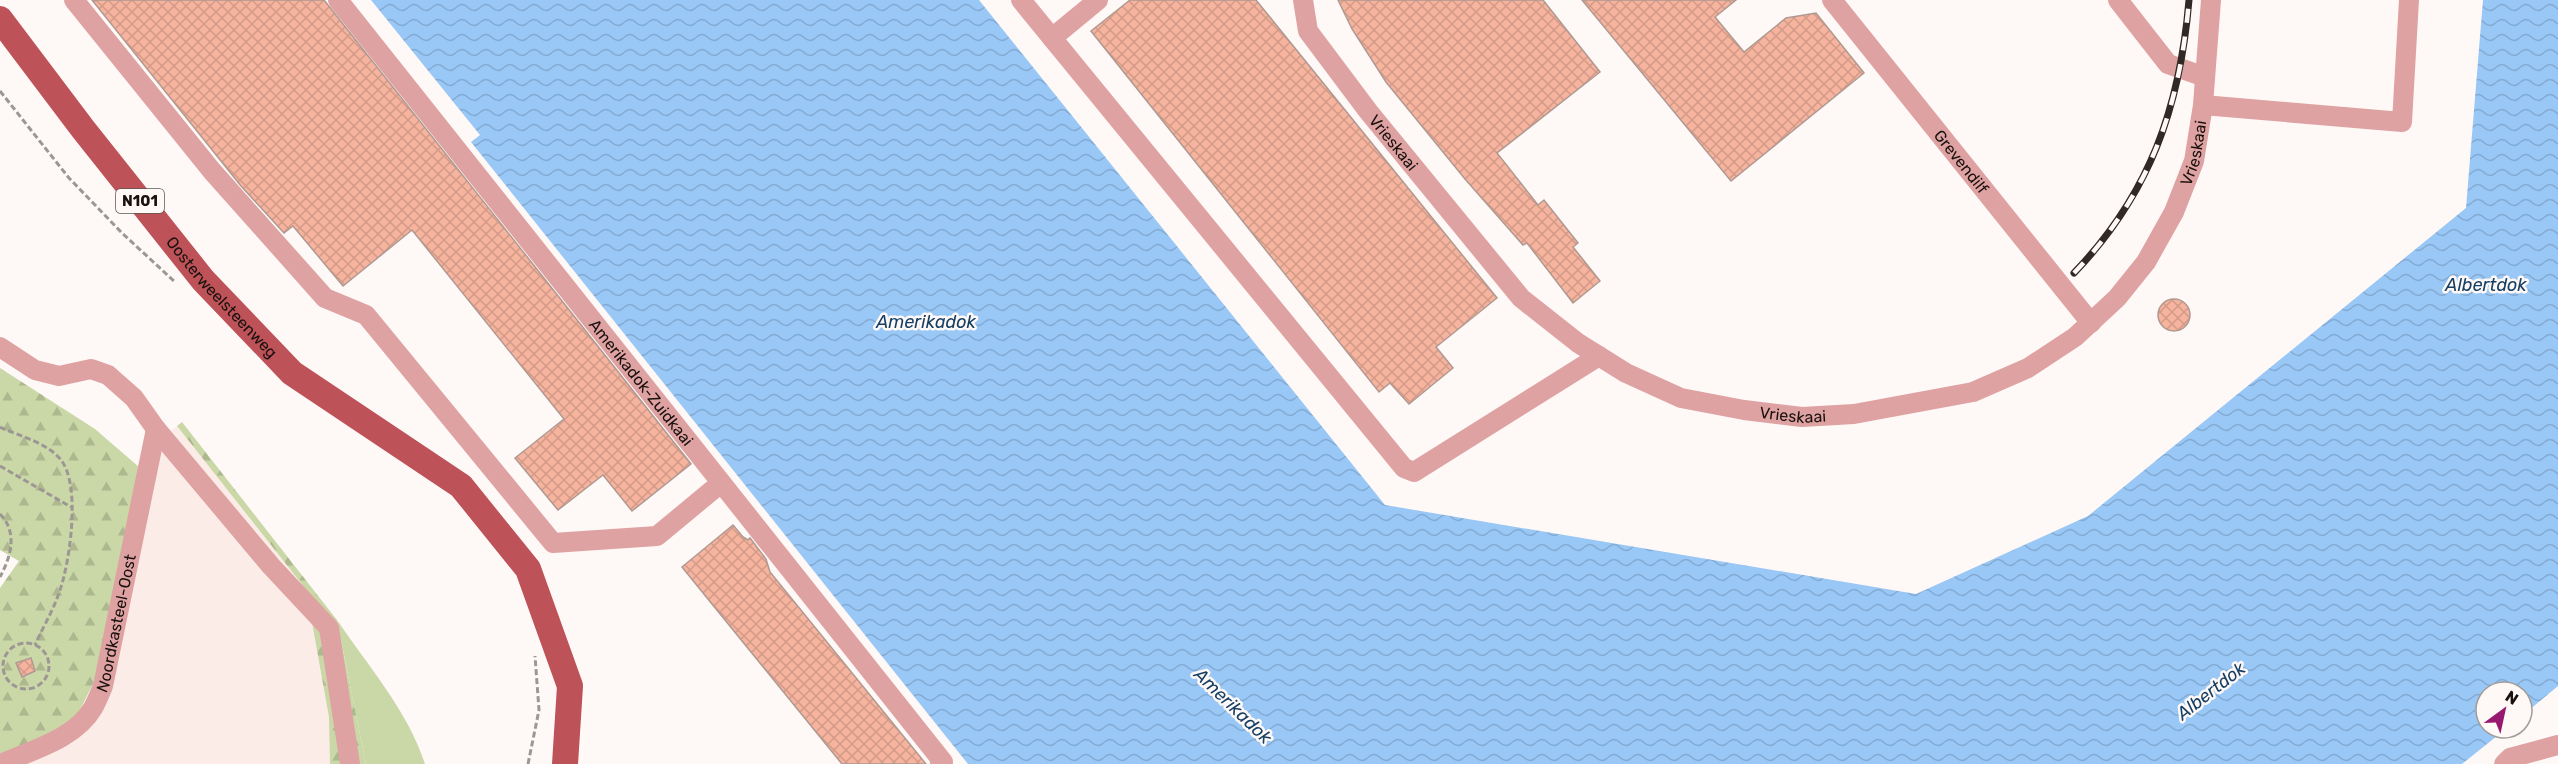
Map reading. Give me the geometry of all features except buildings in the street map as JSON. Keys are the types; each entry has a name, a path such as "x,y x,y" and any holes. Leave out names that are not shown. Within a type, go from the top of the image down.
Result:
{"main road":[{"name":"Oosterweelsteenweg","path":"0,19 82,129 203,280 292,373 461,486 528,568 570,686 565,764"}],"street":[{"path":"74,0 212,171 325,298 366,315 553,543 657,536 721,483"},
{"name":"Amerikadok-Zuidkaai","path":"338,0 943,762 940,764"},
{"path":"1021,0 1404,468 1414,472 1599,356"},
{"path":"1052,38 1098,0"},
{"name":"Vrieskaai","path":"1303,0 1308,31 1443,206 1521,298 1578,343 1626,373 1681,398 1744,411 1813,417 1864,412 1973,392 2028,368 2075,337 2117,298 2146,262 2174,212 2194,161 2203,105 2211,0"},
{"name":"Grevendilf","path":"1832,0 2091,323"},
{"path":"2118,0 2168,64 2205,77"},
{"path":"2203,105 2402,122 2409,0"},
{"path":"0,347 35,370 59,376 91,369 108,375 134,398 156,429 271,566 329,628 350,764"},
{"name":"Noordkasteel-Oost","path":"1,764 62,737 78,726 93,708 103,686 156,429"},
{"path":"2504,764 2510,758 2558,745"}],"path":[{"path":"0,427 46,448 59,458 69,472 72,507 70,538 61,589 35,645"},
{"path":"0,466 72,507"},
{"path":"0,514 7,520 12,534 6,567 0,577"},
{"path":"27,643 35,645 47,658 46,676 36,686 24,689 16,687 6,677 4,660 12,648 27,643"}],"shaded area":[{"path":"177,426 301,583 308,600 341,764 25,764 84,731 162,438"}],"green space":[{"path":"0,368 95,429 139,467 97,676 74,722 0,757 0,588 19,561 0,550"},
{"path":"182,422 337,620 366,764 330,764 329,717 308,600 301,583 177,426"},
{"path":"337,620 398,707 418,744 425,764 366,764"}],"water":[{"name":"Amerikadok","path":"371,0 979,0 1385,505 1916,594 2088,516 2466,208 2483,0 2558,0 2558,686 2534,706 2534,680 2474,680 2474,740 2492,740 2462,764 968,764 471,142 480,135"}],"railway":[{"path":"2074,273 2123,212 2157,147 2178,77 2189,0"}],"water label":[{"name":"Albertdok","path":"2486,285"},
{"name":"Albertdok","path":"2211,691"}]}
